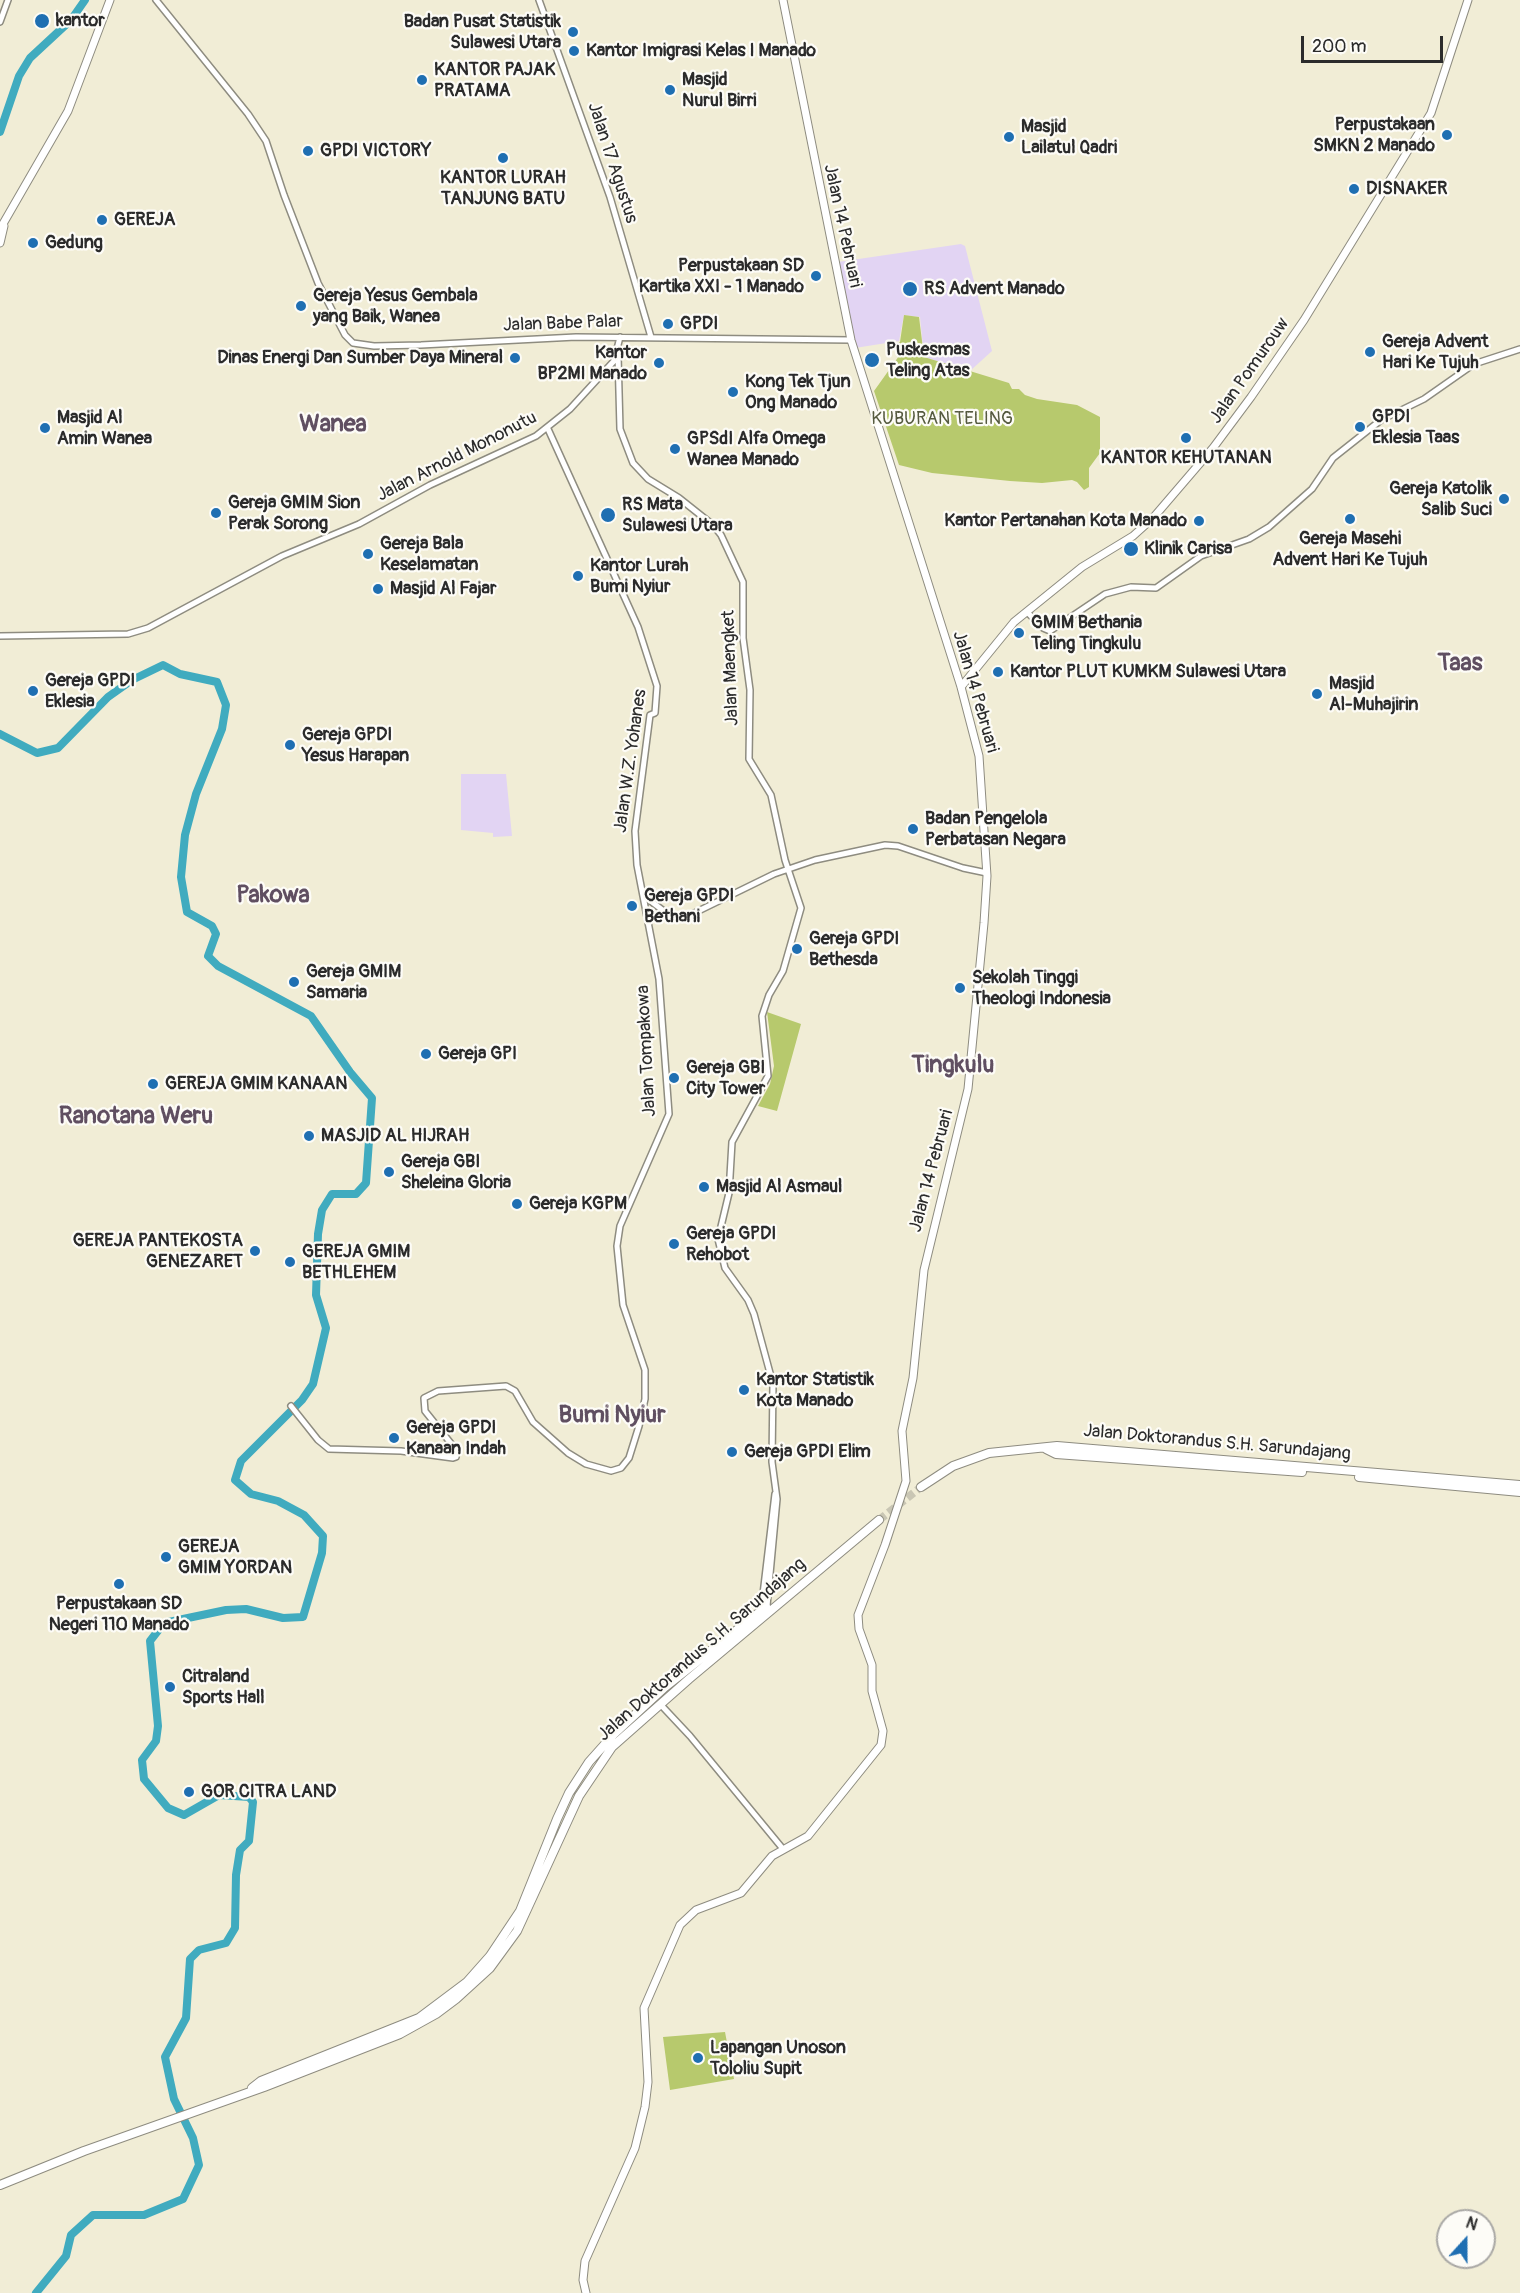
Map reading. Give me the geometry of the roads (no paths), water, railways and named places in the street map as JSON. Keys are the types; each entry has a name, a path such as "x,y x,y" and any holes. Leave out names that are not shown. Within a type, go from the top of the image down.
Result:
{"highway":[{"name":"Jalan Doktorandus S.H. Sarundajang","path":"921,1487 953,1466 988,1453 1013,1449 1077,1448 1520,1485"},
{"path":"1046,1449 1056,1454 1352,1476 1520,1492"},
{"name":"Jalan Doktorandus S.H. Sarundajang","path":"0,2185 84,2151 176,2119 249,2090 264,2087 400,2034 436,2014 468,1990 500,1956 517,1931 563,1815 600,1762 739,1633 879,1520"},
{"path":"563,1815 579,1776 604,1744 665,1687 739,1633 764,1608 829,1560"}],"main road":[{"path":"0,229 68,111 110,0"},
{"name":"Jalan 14 Pebruari","path":"586,2293 583,2280 585,2261 635,2148 643,2116 648,2082 643,2012 684,1919 700,1908 741,1893 768,1859 812,1833 881,1745 883,1731 872,1691 872,1665 857,1619 885,1545 906,1480 902,1431 913,1377 927,1252 968,1089 987,873 981,765 961,687 851,340 783,0"},
{"name":"Jalan Pomurouw","path":"961,687 1007,628 1082,567 1143,527 1206,457 1251,397 1304,320 1431,113 1468,0"},
{"path":"0,243 6,218"},
{"path":"956,675 971,675"}],"street":[{"path":"0,22 8,0"},
{"name":"Jalan Babe Palar","path":"156,0 248,114 266,141 318,283 345,335 353,343 374,346 651,337 851,340"},
{"name":"Jalan 17 Agustus","path":"539,0 610,197 651,337"},
{"path":"618,355 620,338"},
{"path":"1027,612 1043,628 1050,631 1105,594 1131,587 1156,588 1201,556 1259,534 1318,483 1333,458 1381,420 1424,399 1474,364 1520,349"},
{"name":"Jalan Arnold Mononutu","path":"0,636 122,635 140,631 235,583 282,556 359,524 413,494 548,429 618,355"},
{"name":"Jalan Maengket","path":"618,355 620,429 633,463 648,478 679,498 713,525 721,535 743,582 743,641 750,684 749,759 773,800 787,869 801,908 783,970 769,995 762,1016 768,1076 732,1142 729,1193 718,1239 725,1268 750,1304 771,1373 774,1403 772,1462 776,1492 770,1523 764,1608"},
{"name":"Jalan W.Z. Yohanes","path":"548,429 638,627 656,678 655,713 650,715 635,831 637,866 644,896"},
{"path":"644,896 669,915 684,918 787,869 885,845 898,846 963,868 987,873"},
{"name":"Jalan Tompakowa","path":"291,1406 329,1449 401,1451 454,1458 457,1450 425,1411 424,1398 438,1391 506,1386 515,1391 533,1422 576,1459 595,1468 611,1471 621,1468 629,1458 643,1410 646,1376 620,1291 617,1242 621,1226 659,1143 669,1112 659,979 644,896"},
{"path":"660,1704 690,1736 783,1849"}],"waterway":[{"path":"0,132 19,76 30,58 71,20 85,0"},
{"path":"0,734 37,753 58,748 108,697 132,680 163,665 180,674 217,682 226,705 222,729 196,794 185,835 181,877 187,912 212,926 216,934 208,956 218,966 311,1016 350,1072 372,1098 366,1183 356,1194 332,1194 322,1210 318,1234 316,1295 326,1328 313,1384 302,1400 241,1461 235,1480 251,1494 278,1501 304,1515 323,1536 322,1553 303,1617 283,1618 246,1609 226,1610 164,1623 150,1641 158,1726 156,1741 142,1760 144,1779 168,1808 184,1815 219,1795 249,1797 253,1802 249,1841 240,1850 236,1875 235,1928 226,1943 199,1950 190,1959 186,2018 165,2057 174,2099 193,2138 199,2165 183,2199 144,2215 93,2215 71,2235 66,2256 36,2293"}],"tunnel":[{"path":"879,1520 921,1487"}],"place":[{"name":"kantor","path":"42,21"},
{"name":"Badan Pusat Statistik Sulawesi Utara","path":"573,32"},
{"name":"Kantor Imigrasi Kelas I Manado","path":"574,51"},
{"name":"KANTOR PAJAK PRATAMA","path":"422,80"},
{"name":"Masjid Nurul Birri","path":"670,90"},
{"name":"Perpustakaan SMKN 2 Manado","path":"1447,135"},
{"name":"Masjid Lailatul Qadri","path":"1009,137"},
{"name":"GPDI VICTORY","path":"308,151"},
{"name":"KANTOR LURAH TANJUNG BATU","path":"503,158"},
{"name":"DISNAKER","path":"1354,189"},
{"name":"GEREJA","path":"102,220"},
{"name":"Gedung","path":"33,243"},
{"name":"Perpustakaan SD Kartika XXI - 1 Manado","path":"816,276"},
{"name":"RS Advent Manado","path":"910,289"},
{"name":"Gereja Yesus Gembala yang Baik, Wanea","path":"301,306"},
{"name":"GPDI","path":"668,324"},
{"name":"Gereja Advent Hari Ke Tujuh","path":"1370,352"},
{"name":"Dinas Energi Dan Sumber Daya Mineral","path":"515,358"},
{"name":"Puskesmas Teling Atas","path":"872,360"},
{"name":"Kantor BP2MI Manado","path":"659,363"},
{"name":"Kong Tek Tjun Ong Manado","path":"733,392"},
{"name":"GPDI Eklesia Taas","path":"1360,427"},
{"name":"Masjid Al Amin Wanea","path":"45,428"},
{"name":"KANTOR KEHUTANAN","path":"1186,438"},
{"name":"GPSdI Alfa Omega Wanea Manado","path":"675,449"},
{"name":"Gereja Katolik Salib Suci","path":"1504,499"},
{"name":"Gereja GMIM Sion Perak Sorong","path":"216,513"},
{"name":"RS Mata Sulawesi Utara","path":"608,515"},
{"name":"Gereja Masehi Advent Hari Ke Tujuh","path":"1350,519"},
{"name":"Kantor Pertanahan Kota Manado","path":"1199,521"},
{"name":"Klinik Carisa","path":"1131,549"},
{"name":"Gereja Bala Keselamatan","path":"368,554"},
{"name":"Kantor Lurah Bumi Nyiur","path":"578,576"},
{"name":"Masjid Al Fajar","path":"378,589"},
{"name":"GMIM Bethania Teling Tingkulu","path":"1019,633"},
{"name":"Kantor PLUT KUMKM Sulawesi Utara","path":"998,672"},
{"name":"Gereja GPDI Eklesia","path":"33,691"},
{"name":"Masjid Al-Muhajirin","path":"1317,694"},
{"name":"Gereja GPDI Yesus Harapan","path":"290,745"},
{"name":"Badan Pengelola Perbatasan Negara","path":"913,829"},
{"name":"Gereja GPDI Bethani","path":"632,906"},
{"name":"Gereja GPDI Bethesda","path":"797,949"},
{"name":"Gereja GMIM Samaria","path":"294,982"},
{"name":"Sekolah Tinggi Theologi Indonesia","path":"960,988"},
{"name":"Gereja GPI","path":"426,1054"},
{"name":"Gereja GBI City Tower","path":"674,1078"},
{"name":"GEREJA GMIM KANAAN","path":"153,1084"},
{"name":"MASJID AL HIJRAH","path":"309,1136"},
{"name":"Gereja GBI Sheleina Gloria","path":"389,1172"},
{"name":"Masjid Al Asmaul","path":"704,1187"},
{"name":"Gereja KGPM","path":"517,1204"},
{"name":"Gereja GPDI Rehobot","path":"674,1244"},
{"name":"GEREJA PANTEKOSTA GENEZARET","path":"255,1251"},
{"name":"GEREJA GMIM BETHLEHEM","path":"290,1262"},
{"name":"Kantor Statistik Kota Manado","path":"744,1390"},
{"name":"Gereja GPDI Kanaan Indah","path":"394,1438"},
{"name":"Gereja GPDI Elim","path":"732,1452"},
{"name":"GEREJA GMIM YORDAN","path":"166,1557"},
{"name":"Perpustakaan SD Negeri 110 Manado","path":"119,1584"},
{"name":"Citraland Sports Hall","path":"170,1687"},
{"name":"GOR CITRA LAND","path":"189,1792"},
{"name":"Lapangan Unoson Tololiu Supit","path":"698,2058"}],"district":[{"name":"Wanea","path":"333,425"},
{"name":"Taas","path":"1460,664"},
{"name":"Pakowa","path":"273,896"},
{"name":"Tingkulu","path":"953,1066"},
{"name":"Ranotana Weru","path":"136,1117"},
{"name":"Bumi Nyiur","path":"612,1416"}],"park label":[{"name":"KUBURAN TELING","path":"942,419"}]}
